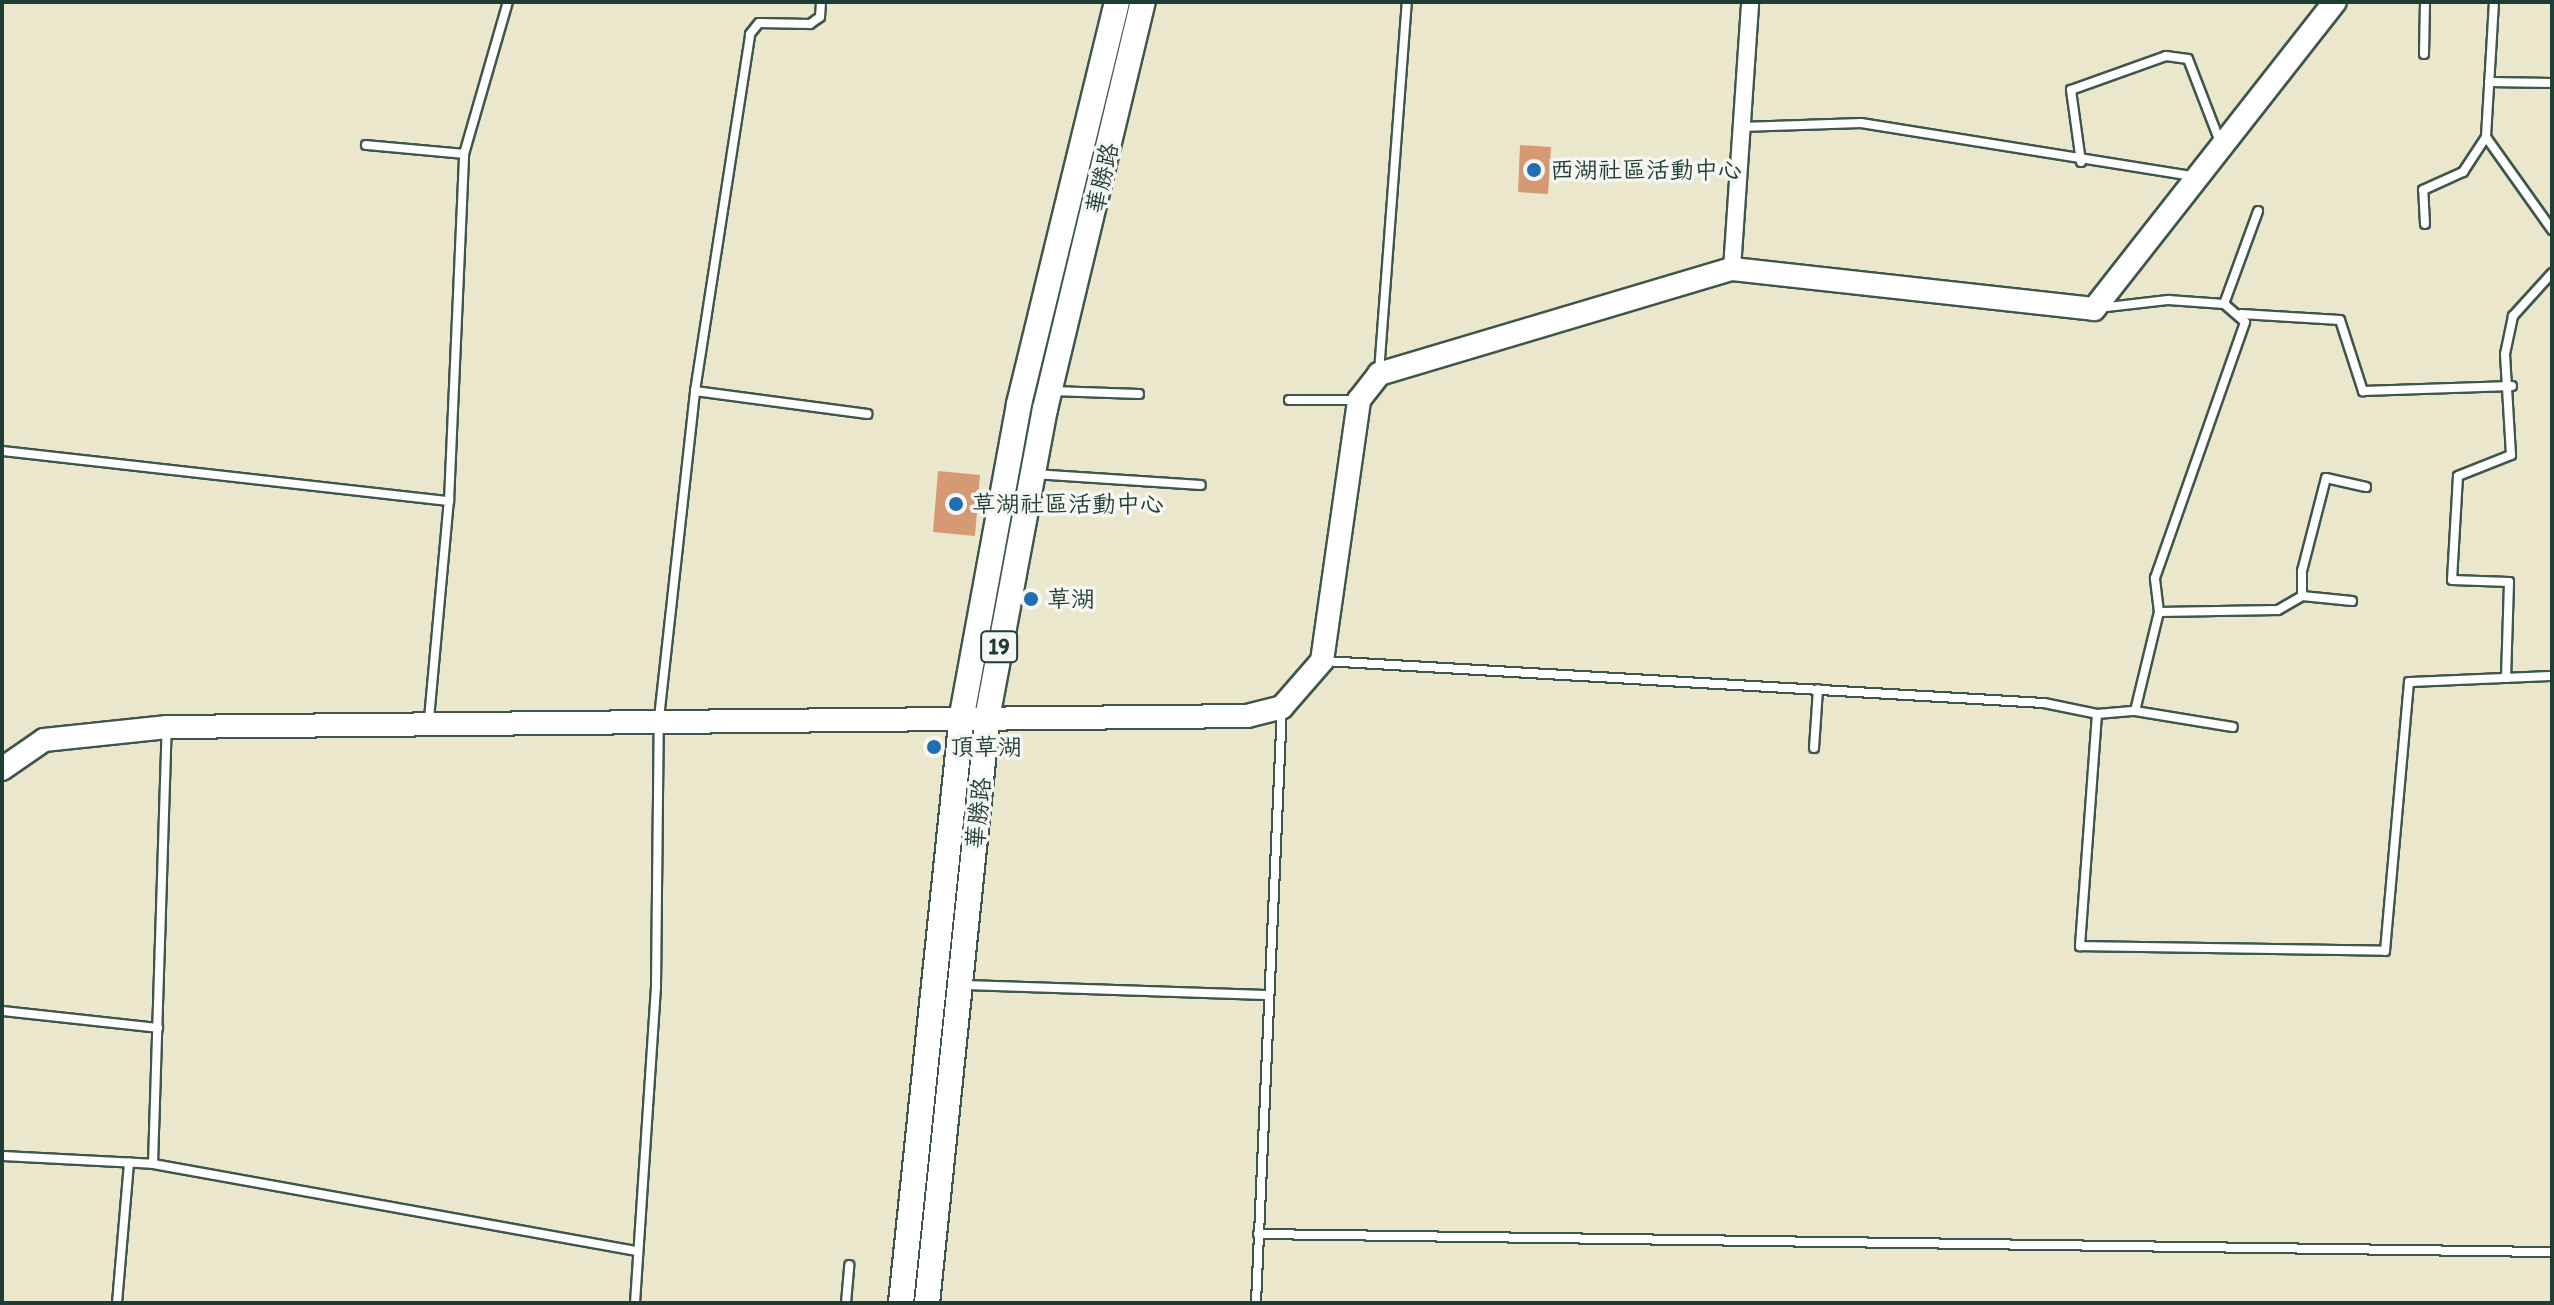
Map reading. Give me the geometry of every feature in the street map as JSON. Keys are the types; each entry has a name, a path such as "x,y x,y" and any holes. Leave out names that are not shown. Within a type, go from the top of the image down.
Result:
{"main road":[{"name":"華勝路","path":"901,1303 962,715 1019,404 1117,2"},
{"name":"華勝路","path":"927,1303 988,713 1049,391 1143,2"}],"street":[{"path":"1732,269 1750,2"},
{"path":"2,769 44,740 167,727 429,719 988,713 1247,716 1282,707 1322,661 1359,400 1379,374 1732,269 2094,309 2335,2"}],"lane":[{"path":"429,719 449,501 464,154 508,2"},
{"path":"635,1303 656,987 659,718 695,391 750,34 759,23 810,24 820,17 821,2"},
{"path":"1379,374 1407,2"},
{"path":"2424,54 2425,2"},
{"path":"2425,224 2423,190 2463,172 2486,137 2494,2"},
{"path":"2081,162 2071,90 2166,56 2188,59 2221,146"},
{"path":"2489,82 2552,83"},
{"path":"1741,127 1861,123 1969,135 2081,162 2198,177"},
{"path":"2486,137 2552,230"},
{"path":"366,145 464,154"},
{"path":"2224,304 2258,211"},
{"path":"2506,678 2509,582 2452,580 2458,476 2511,455 2512,386 2505,354 2513,316 2552,273"},
{"path":"2094,309 2168,300 2224,304 2241,314 2340,320 2363,391 2512,386"},
{"path":"2135,711 2159,612 2155,578 2244,331 2241,314"},
{"path":"695,391 867,414"},
{"path":"1049,391 1139,394"},
{"path":"1289,400 1359,400"},
{"path":"2,451 449,501"},
{"path":"1031,474 1201,485"},
{"path":"2302,596 2326,478 2366,487"},
{"path":"2159,612 2278,610 2302,596 2352,601"},
{"path":"1322,661 2044,703 2097,714 2135,711 2233,727"},
{"path":"2097,714 2080,946 2385,951 2409,682 2552,676"},
{"path":"1814,748 1818,689"},
{"path":"1256,1303 1282,707"},
{"path":"153,1164 167,727"},
{"path":"960,985 1269,995"},
{"path":"2,1011 158,1028"},
{"path":"2,1156 153,1164 637,1251"},
{"path":"117,1303 129,1163"},
{"path":"1258,1234 2552,1252"},
{"path":"846,1303 849,1265"}],"building":[{"name":"西湖社區活動中心","path":"1520,145 1551,147 1548,194 1518,192"},
{"name":"草湖社區活動中心","path":"938,471 980,475 975,536 933,532"}],"place":[{"name":"西湖社區活動中心","path":"1534,170"},
{"name":"草湖社區活動中心","path":"956,504"},
{"name":"草湖","path":"1031,599"},
{"name":"頂草湖","path":"934,747"}]}
